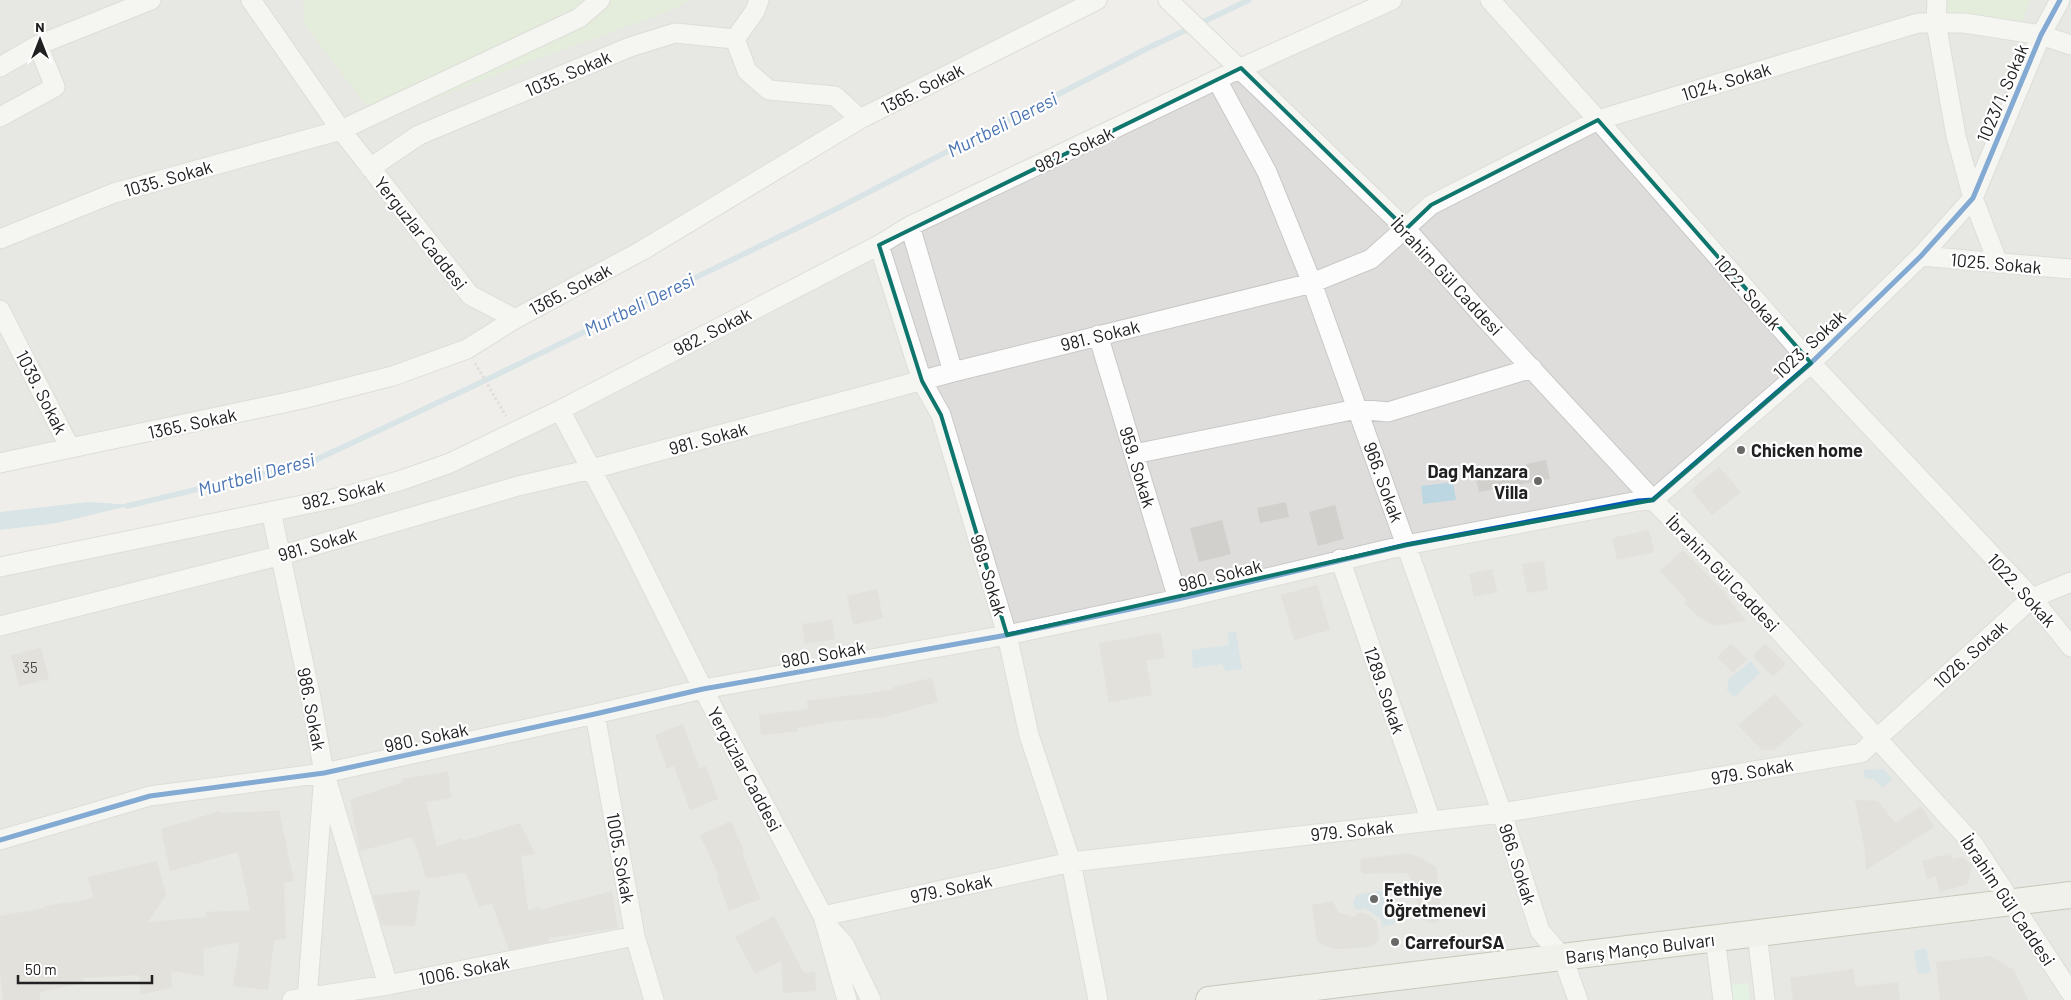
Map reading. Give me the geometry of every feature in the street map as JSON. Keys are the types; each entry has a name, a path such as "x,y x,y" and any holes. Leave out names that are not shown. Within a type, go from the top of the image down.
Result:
{"main road":[{"name":"Barış Manço Bulvarı","path":"1209,1000 2071,895"}],"street":[{"path":"0,66 38,45 151,0"},
{"name":"Yerguzlar Caddesi","path":"250,0 341,130 470,296 515,319"},
{"name":"1035. Sokak","path":"0,239 114,193 341,130 579,18 600,0"},
{"path":"759,0 755,11 734,39 747,71 769,90 835,96 860,119"},
{"name":"1365. Sokak","path":"0,463 311,396 393,376 467,349 515,319 643,250 860,119 1096,0"},
{"name":"İbrahim Gül Caddesi","path":"1168,0 1241,68 1406,229 1653,500 1739,588 1974,845 2071,993"},
{"name":"982. Sokak","path":"0,567 346,496 402,480 450,463 560,410 879,245 910,226 1241,68 1392,0"},
{"name":"1022. Sokak","path":"1490,0 1811,363 2032,598 2071,647"},
{"path":"1937,0 1936,23 1956,136 1973,198 1998,263"},
{"name":"1023/1. Sokak","path":"1973,198 2041,35 2060,0"},
{"name":"1024. Sokak","path":"1406,229 1431,205 1598,120 1918,23 1964,23 2041,35 2071,45"},
{"name":"1035. Sokak","path":"370,168 419,135 630,47 675,33 734,39"},
{"path":"0,118 55,87 38,45"},
{"name":"966. Sokak","path":"1218,80 1267,172 1312,283 1502,813 1540,931 1563,958 1578,1000"},
{"name":"1023. Sokak","path":"1653,500 1811,363 1922,256 1973,198"},
{"path":"910,226 953,372"},
{"name":"981. Sokak","path":"0,626 282,555 518,486 592,469 953,372 1312,283 1371,259 1406,229"},
{"name":"969. Sokak","path":"879,245 922,381 941,415 1007,635 1029,735 1071,862 1098,1000"},
{"name":"1025. Sokak","path":"1922,256 2071,270"},
{"name":"1039. Sokak","path":"0,310 70,448"},
{"name":"959. Sokak","path":"1098,335 1178,599"},
{"path":"1134,454 1358,409 1388,412 1532,368"},
{"name":"Yergüzlar Caddesi","path":"560,410 825,921 847,1000"},
{"name":"980. Sokak","path":"0,840 150,796 324,773 703,689 1007,635 1178,599 1406,545 1638,500 1653,500"},
{"name":"986. Sokak","path":"271,511 282,555 324,773 302,999"},
{"name":"1289. Sokak","path":"1340,560 1431,821"},
{"name":"1026. Sokak","path":"1876,738 2032,598 2071,582"},
{"name":"1005. Sokak","path":"595,714 635,936 654,1000"},
{"name":"979. Sokak","path":"825,921 1071,862 1502,813 1861,753 1876,738"},
{"path":"324,773 388,984"},
{"path":"825,921 844,944 872,1000"},
{"path":"1757,933 1766,1000"},
{"name":"1006. Sokak","path":"302,999 635,936"},
{"path":"1715,938 1723,1000"}],"path":[{"path":"467,349 516,431"}],"highlighted area":[{"path":"1241,68 1406,229 1431,205 1598,120 1811,363 1653,500 1406,545 1007,635 941,415 922,381 879,245"}],"shaded area":[{"path":"0,0 1097,0 860,119 467,349 0,463"},
{"path":"1392,0 2071,0 2071,1000 0,1000 0,567 402,480 879,245"}],"green space":[{"path":"303,0 692,0 667,12 526,63 413,107 369,109 305,25"},
{"path":"1945,0 2031,0 2021,23 1970,14 1944,14"},
{"path":"1748,983 1750,1000 1733,1000 1731,985"}],"water":[{"path":"1453,482 1456,500 1423,504 1421,486"},
{"path":"88,502 133,505 57,523 0,530 0,512"},
{"path":"1236,632 1242,669 1226,671 1222,664 1193,668 1192,650 1229,645 1228,633"},
{"path":"1751,661 1760,673 1734,697 1727,690 1729,679"},
{"path":"1884,769 1892,779 1883,788 1874,779 1865,778 1864,770"},
{"path":"1379,891 1388,892 1391,896 1395,924 1382,927 1381,919 1365,908 1357,910 1354,907 1353,901 1357,895"},
{"path":"1926,948 1931,972 1918,974 1914,951"}],"building":[{"path":"1546,460 1550,479 1479,492 1475,476 1526,467 1526,464"},
{"path":"1719,467 1741,492 1712,515 1691,490"},
{"path":"1286,502 1289,517 1260,523 1257,508"},
{"path":"1335,505 1344,539 1318,546 1309,512"},
{"path":"1222,520 1231,554 1199,562 1190,528"},
{"path":"1649,530 1654,552 1617,560 1612,538"},
{"path":"1683,550 1722,590 1746,621 1714,626 1699,617 1684,603 1687,600 1660,571"},
{"path":"1544,561 1548,590 1527,593 1522,564"},
{"path":"1492,569 1497,592 1474,597 1469,574"},
{"path":"1317,585 1330,630 1294,640 1281,595"},
{"path":"877,589 883,618 853,625 847,596"},
{"path":"832,619 835,639 805,644 802,624"},
{"path":"1161,633 1165,658 1146,661 1152,695 1109,702 1099,643"},
{"path":"1731,643 1747,659 1733,673 1717,657"},
{"path":"1765,643 1786,664 1773,677 1753,656"},
{"path":"41,648 49,679 19,686 11,655"},
{"path":"932,678 938,702 884,717 853,719 797,728 798,731 761,735 759,715 808,709 807,701 894,690 893,687"},
{"path":"1775,694 1803,725 1774,750 1762,750 1738,725"},
{"path":"683,724 699,768 706,766 718,799 690,810 674,766 667,768 655,735"},
{"path":"448,771 451,798 426,802 437,847 462,838 463,841 520,823 535,854 521,856 528,910 540,907 540,910 612,891 618,928 548,938 549,942 509,950 492,904 479,907 466,873 426,878 416,844 414,845 412,837 360,851 350,800 403,782 402,779"},
{"path":"1855,800 1878,801 1895,823 1921,806 1934,827 1866,870 1865,851"},
{"path":"220,811 220,813 279,811 294,881 284,883 286,939 274,940 268,990 233,986 240,942 203,949 204,976 171,971 172,988 141,994 139,975 83,978 84,983 40,992 40,1000 3,1000 0,970 0,916 94,898 88,877 157,861 166,895 148,922 207,917 206,912 250,910 238,852 170,871 161,829"},
{"path":"731,821 744,851 742,852 760,899 729,911 717,877 719,876 700,835"},
{"path":"1408,853 1436,867 1441,914 1438,922 1431,923 1425,920 1417,904 1413,882 1407,873 1363,874 1360,869 1361,859"},
{"path":"1951,853 1952,859 1962,857 1972,865 1968,884 1940,892 1936,876 1927,879 1922,861"},
{"path":"420,890 415,926 382,925 373,895"},
{"path":"1333,901 1338,912 1353,917 1360,912 1371,916 1377,922 1379,940 1371,947 1337,949 1325,946 1317,941 1312,905"},
{"path":"774,916 804,973 815,972 816,991 783,993 781,961 755,974 735,937"},
{"path":"1990,956 2014,970 2028,1000 1940,1000 1936,962"},
{"path":"1853,969 1856,987 1898,982 1900,1000 1793,1000 1790,978"}],"waterway":[{"name":"Murtbeli Deresi","path":"127,506 309,463 484,381 836,209 1148,48 1249,0"}],"cycle path":[{"path":"0,840 150,796 324,773 703,689 1007,635 1178,599 1406,545 1638,501 1653,500 1811,363 1921,256 1973,198 2041,35 2060,0"}],"place":[{"name":"Chicken home","path":"1741,450"},
{"name":"Dag Manzara Villa","path":"1538,481"},
{"name":"Fethiye Öğretmenevi","path":"1374,899"},
{"name":"CarrefourSA","path":"1395,942"}]}
